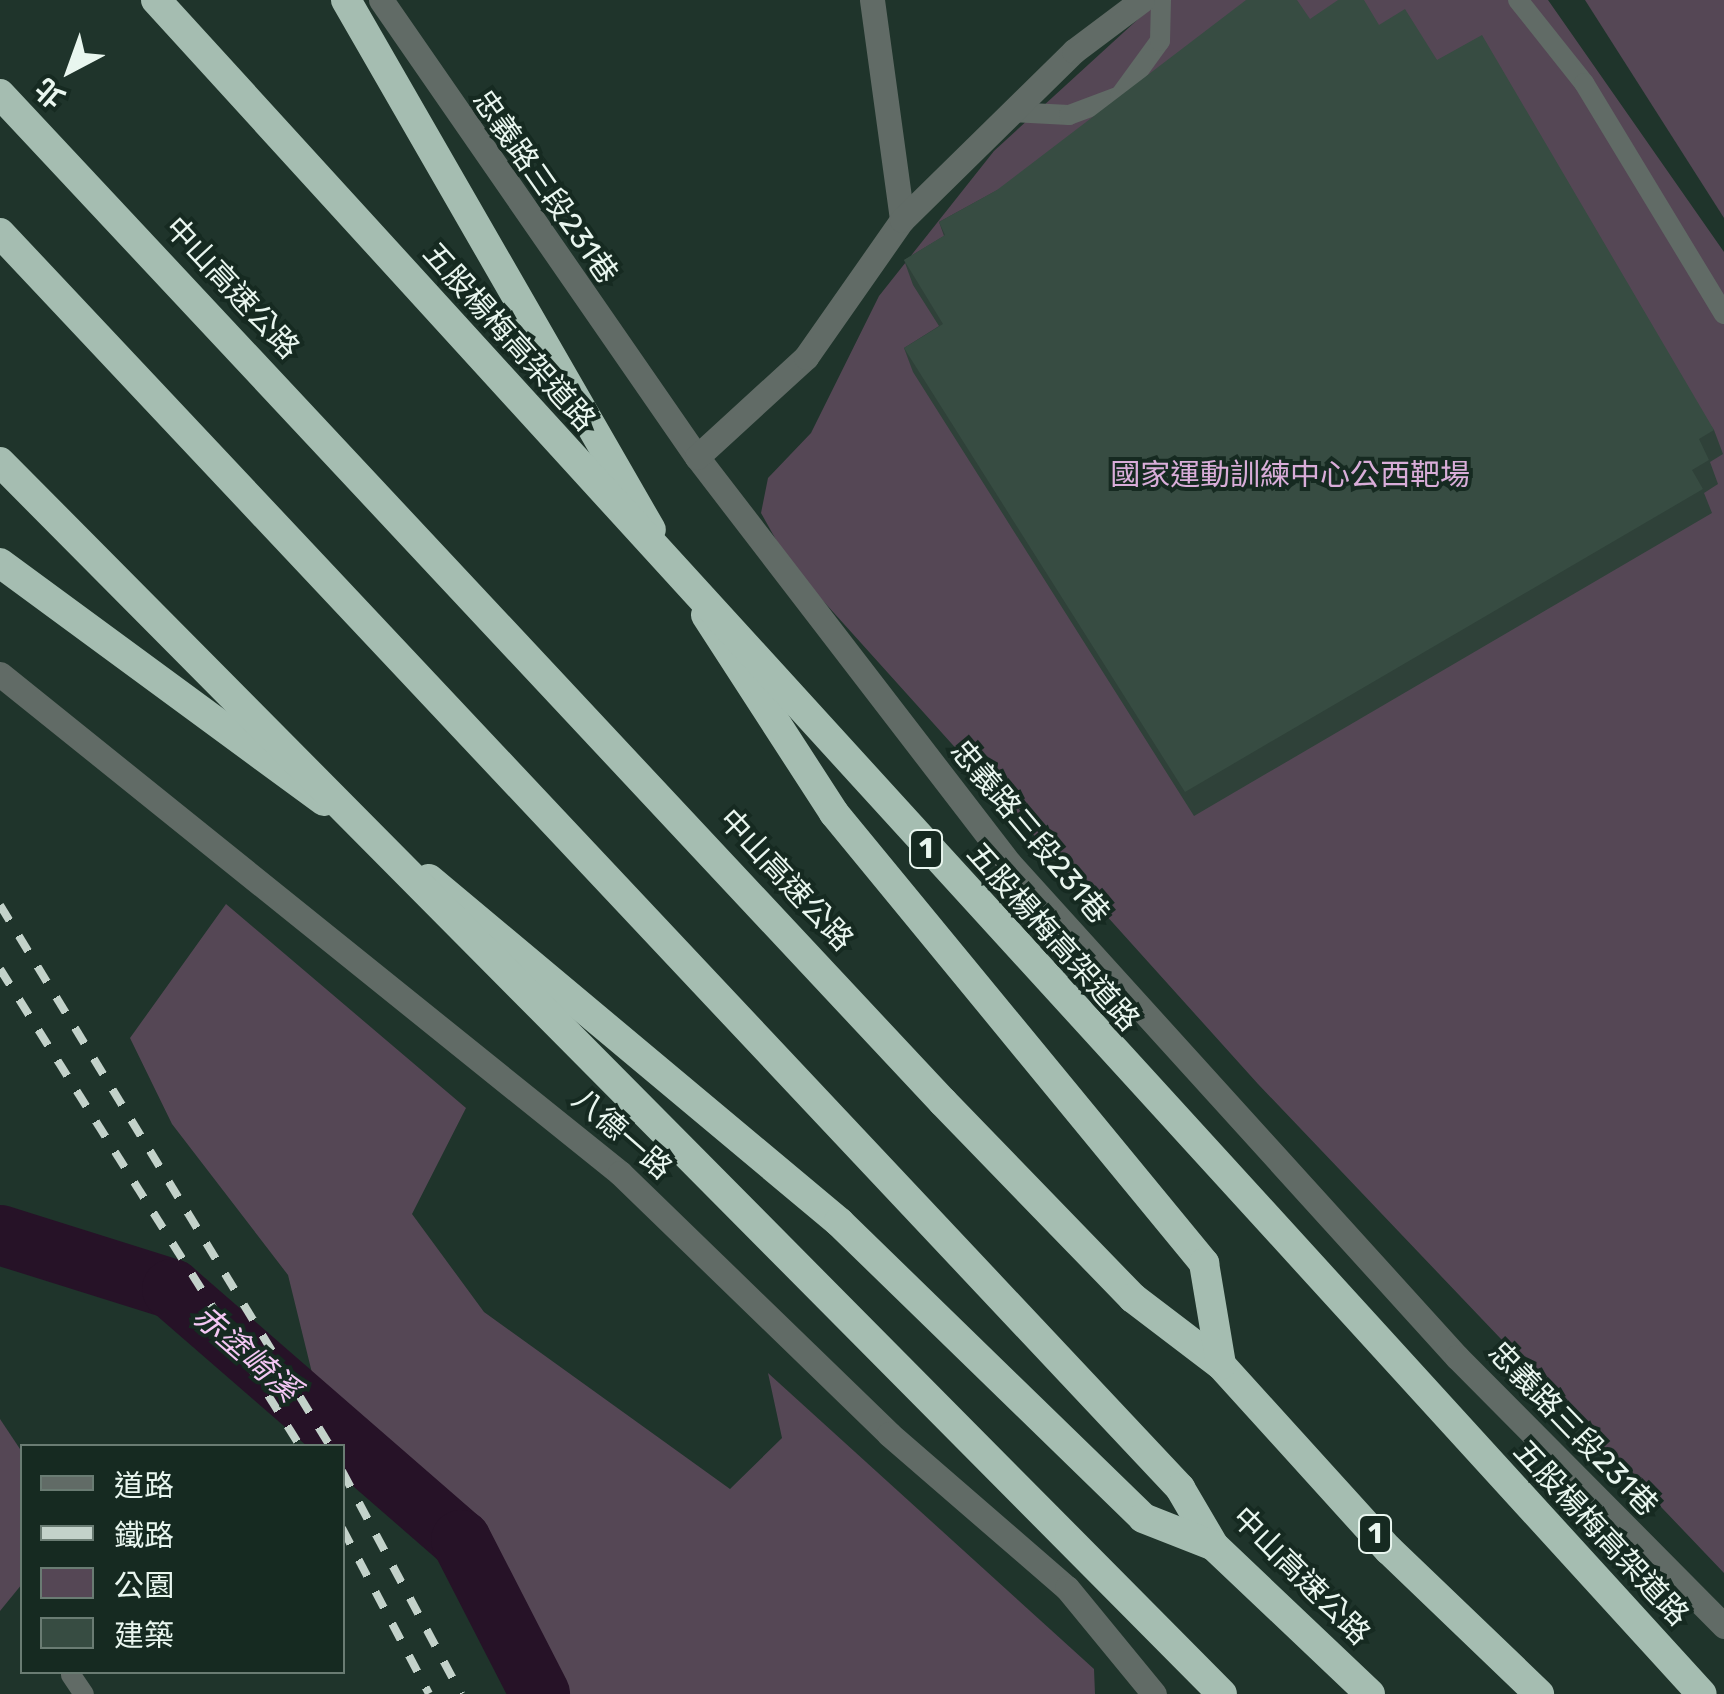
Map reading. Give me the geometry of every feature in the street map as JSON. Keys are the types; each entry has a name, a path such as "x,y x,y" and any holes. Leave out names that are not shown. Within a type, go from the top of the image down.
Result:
{"highway":[{"name":"五股楊梅高架道路","path":"156,0 1702,1694"},
{"path":"346,0 634,504 834,812 1204,1263 1220,1365"},
{"name":"中山高速公路","path":"0,94 943,1102 1133,1298 1220,1365 1389,1550 1539,1694"},
{"name":"中山高速公路","path":"0,233 1180,1488 1214,1546 1370,1694"},
{"path":"0,462 1222,1694"},
{"path":"0,563 423,874 839,1222 1142,1518 1214,1546"}],"street":[{"name":"忠義路三段231巷","path":"381,0 698,457 1009,863 1457,1357 1724,1626"},
{"path":"872,0 902,220"},
{"path":"698,457 806,357 902,220 1010,112 1142,0"},
{"name":"八德一路","path":"0,674 620,1172 1101,1625 1154,1694"}],"lane":[{"path":"1010,112 1069,115 1120,96 1160,41 1162,0"},
{"path":"1518,0 1584,82 1724,314"},
{"path":"71,1675 84,1694"}],"green space":[{"name":"國家運動訓練中心公西靶場","path":"1159,0 1548,0 1724,252 1724,1573 1258,1084 789,563 761,513 768,478 811,433 879,296 994,151"},
{"path":"1585,0 1724,0 1724,218"},
{"path":"226,904 466,1108 412,1214 484,1312 730,1489 782,1438 768,1373 1094,1669 1095,1694 521,1694 483,1545 327,1434 288,1275 172,1124 130,1038"},
{"path":"0,1419 20,1449 20,1586 0,1611"}],"building":[{"path":"1246,0 1297,0 1310,19 1338,0 1364,0 1379,25 1405,9 1437,60 1482,35 1714,430 1699,439 1709,460 1692,470 1703,489 1185,792 904,348 943,324 904,260 945,235 939,222 997,190"}],"waterway":[{"name":"赤塗崎溪","path":"0,1235 172,1289 461,1540 540,1694"}],"railway":[{"path":"0,905 329,1444"},
{"path":"0,969 299,1444"},
{"path":"345,1477 461,1694"},
{"path":"345,1534 429,1694"}]}
